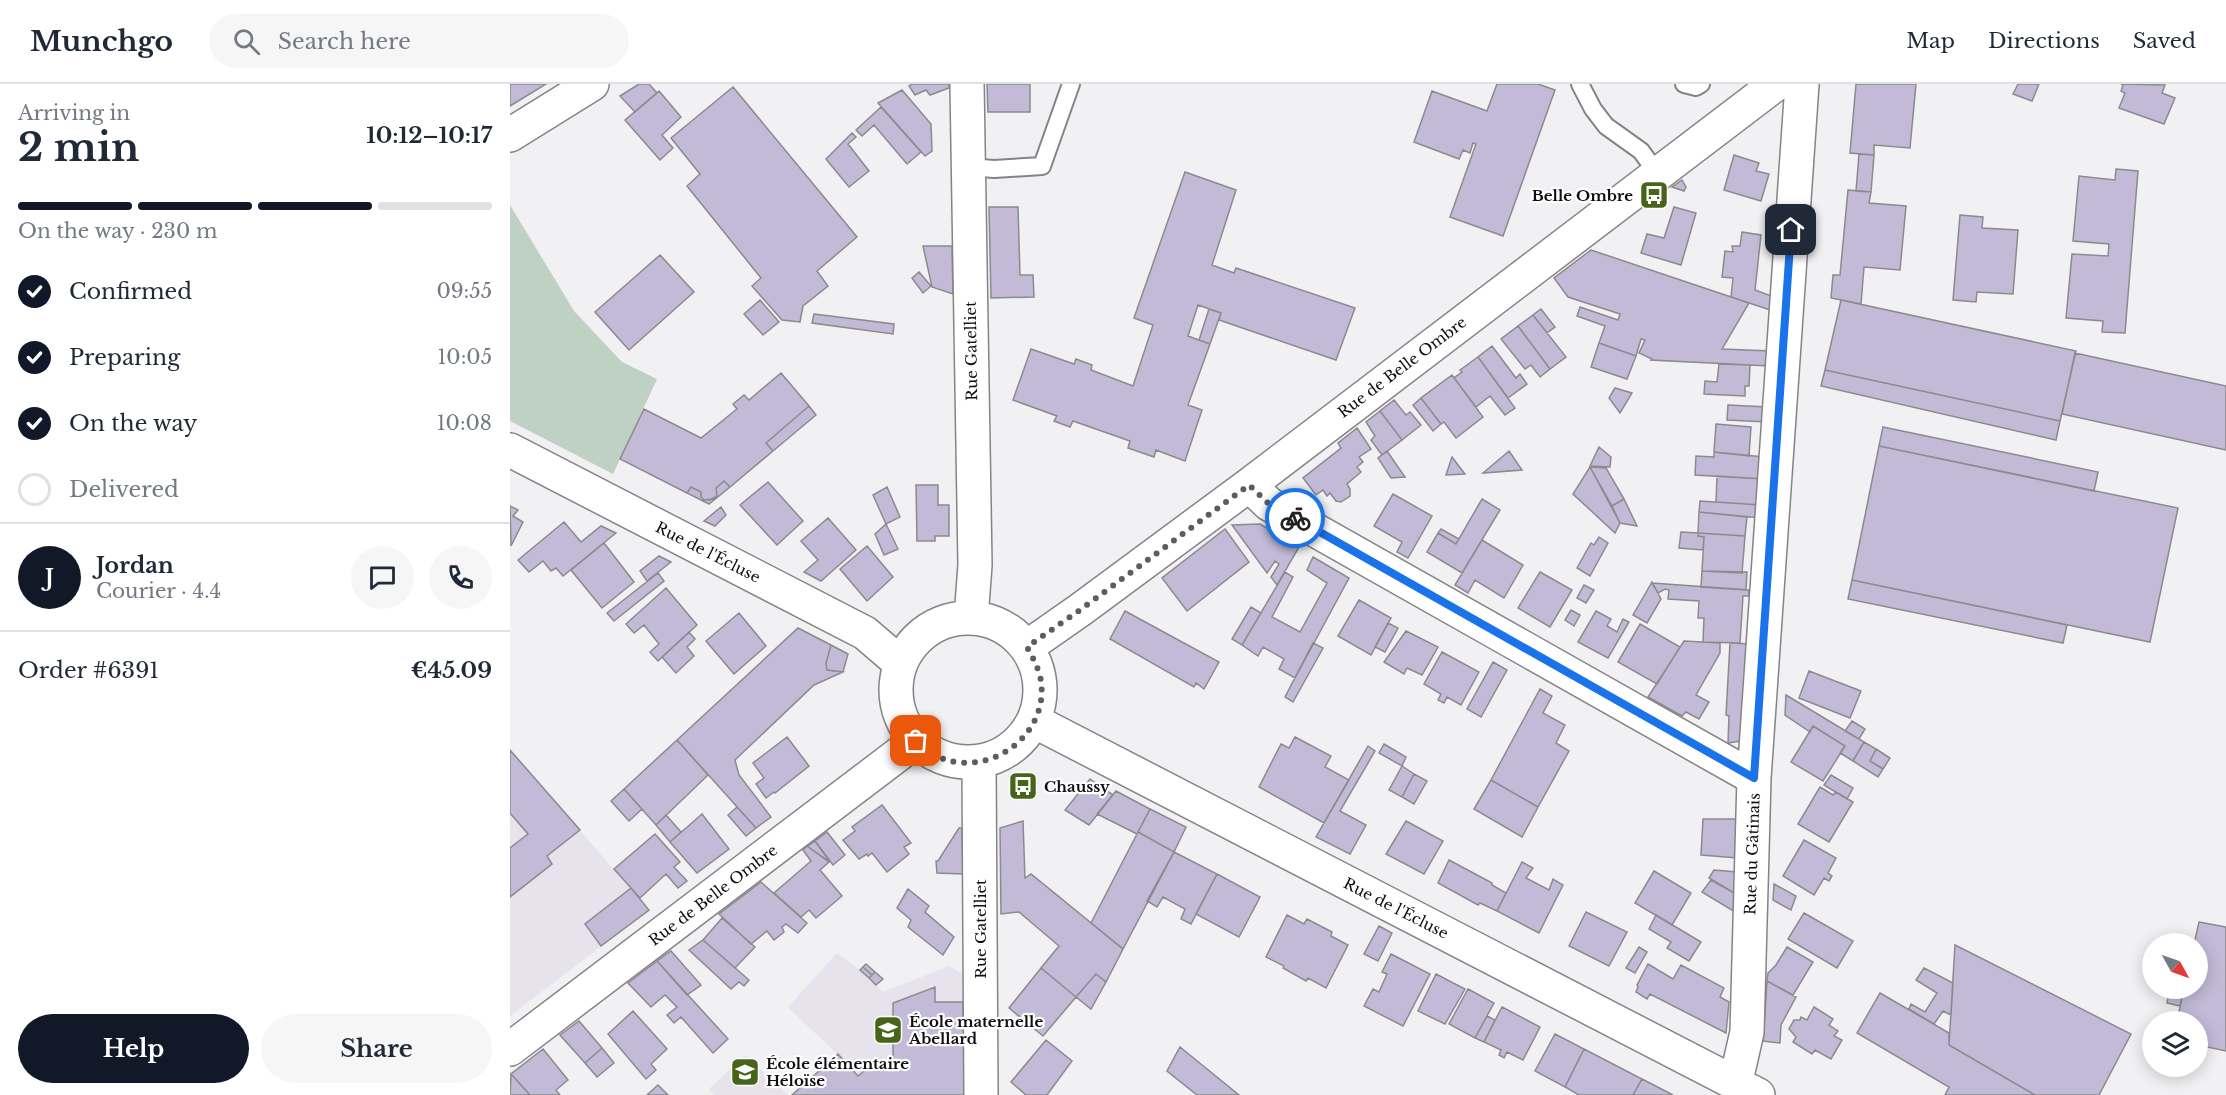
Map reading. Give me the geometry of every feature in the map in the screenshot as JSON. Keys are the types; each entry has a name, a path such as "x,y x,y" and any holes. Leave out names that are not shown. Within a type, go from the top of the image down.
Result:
{"street":[{"path":"510,135 592,84"},
{"name":"Rue Gatelliet","path":"966,84 975,566 971,618"},
{"name":"Rue de Belle Ombre","path":"1027,647 1249,485 1776,84"},
{"name":"Rue du Gâtinais","path":"1739,1092 1747,1032 1754,778 1802,84"},
{"name":"Rue de l'Écluse","path":"510,450 865,633 900,663"},
{"path":"1249,485 1269,504 1754,778"},
{"path":"971,618 993,621 1012,632 1027,647 1036,664 1041,683 1040,702 1034,721 1021,741 1002,755 979,763 945,759 934,755 916,741 904,724 896,704 895,683 900,663 912,644 929,629 949,620 971,618"},
{"name":"Rue de l'Écluse","path":"1034,721 1739,1092"},
{"name":"Rue de Belle Ombre","path":"510,1048 916,741"},
{"name":"Rue Gatelliet","path":"979,763 981,1095"}],"lane":[{"path":"968,167 994,169 1042,166 1071,84"},
{"path":"1580,84 1593,109 1606,126 1641,151 1657,173"}],"shaded area":[{"path":"510,750 649,910 510,1016"},
{"name":"École maternelle Abellard","path":"837,953 860,970 883,992 949,966 965,975 965,1095 792,1095 837,1054 788,1007"},
{"name":"École élémentaire Héloïse","path":"745,1055 788,1095 714,1095 709,1089"}],"green space":[{"path":"510,205 574,311 622,362 657,379 613,474 510,421"}],"building":[{"path":"510,84 546,84 510,106"},
{"path":"639,84 649,84 657,93 635,112 620,96"},
{"path":"912,84 949,84 949,88 930,95 926,90 915,95 909,86"},
{"path":"987,84 1030,84 1030,112 988,112"},
{"path":"1497,84 1538,84 1555,90 1503,236 1450,217 1476,144 1473,143 1470,153 1463,150 1459,159 1414,142 1432,91 1487,111"},
{"path":"1856,84 1916,84 1910,148 1874,145 1874,155 1850,153"},
{"path":"2018,84 2039,84 2032,101 2013,94"},
{"path":"2121,84 2165,85 2162,93 2175,98 2164,124 2119,108 2125,93 2121,91 2123,85"},
{"path":"733,87 857,237 817,271 828,286 803,306 800,322 782,320 752,286 761,278 687,186 700,174 671,138"},
{"path":"902,90 931,124 932,151 925,156 878,103"},
{"path":"659,91 681,117 662,135 673,148 660,160 625,120"},
{"path":"881,107 921,152 907,164 874,125 862,136 856,130"},
{"path":"852,133 856,137 848,144 869,171 849,187 826,159"},
{"path":"1859,154 1874,155 1871,192 1856,191"},
{"path":"1734,155 1759,163 1756,171 1769,174 1761,201 1724,190"},
{"path":"2116,169 2138,171 2125,333 2102,332 2103,321 2066,318 2072,254 2108,256 2109,244 2073,241 2079,176 2115,180"},
{"path":"1185,172 1236,190 1212,265 1234,273 1236,268 1355,308 1336,360 1219,320 1221,313 1198,305 1188,336 1210,344 1188,405 1202,410 1185,461 1156,450 1154,457 1128,448 1130,441 1073,421 1070,427 1054,421 1057,416 1013,400 1031,349 1074,364 1076,359 1092,365 1091,370 1133,386 1153,325 1134,318"},
{"path":"1682,180 1686,187 1684,191 1672,187"},
{"path":"1848,190 1871,192 1869,203 1906,206 1900,270 1864,267 1861,304 1831,298 1833,275 1840,275"},
{"path":"989,207 1018,207 1020,275 1033,275 1034,297 991,298"},
{"path":"1674,207 1696,213 1681,265 1641,253 1647,234 1664,238"},
{"path":"1960,215 1983,217 1982,228 2018,230 2013,294 1977,292 1976,302 1953,300"},
{"path":"1742,232 1761,235 1755,290 1774,297 1773,311 1731,297 1733,278 1722,277 1725,251 1733,252 1732,246 1740,246"},
{"path":"923,246 952,246 953,294 932,287"},
{"path":"1591,250 1749,303 1722,349 1771,351 1770,366 1651,360 1639,353 1645,340 1641,339 1636,356 1599,343 1605,326 1577,316 1580,307 1618,320 1620,314 1568,297 1554,278"},
{"path":"660,255 694,292 629,350 595,312"},
{"path":"919,272 931,286 923,293 912,278"},
{"path":"760,300 779,322 763,335 744,314"},
{"path":"1841,300 2076,351 2060,421 1825,370"},
{"path":"1209,309 1221,313 1210,344 1199,340"},
{"path":"1541,309 1555,327 1547,333 1533,315"},
{"path":"814,314 894,324 893,334 812,323"},
{"path":"1533,315 1566,357 1550,369 1518,326"},
{"path":"1518,326 1550,369 1540,377 1531,365 1525,369 1501,339"},
{"path":"1599,343 1636,356 1627,379 1591,367"},
{"path":"1492,346 1516,378 1520,374 1527,384 1508,398 1478,357"},
{"path":"2075,353 2226,386 2226,450 2062,414"},
{"path":"1478,357 1515,408 1505,415 1490,396 1476,407 1454,378 1462,372 1460,370"},
{"path":"1719,364 1750,365 1749,386 1745,386 1745,396 1704,394 1705,381 1717,382"},
{"path":"1825,370 2060,421 2056,440 1821,386"},
{"path":"781,373 809,406 766,443 773,451 730,487 724,481 716,488 717,496 713,499 704,500 701,492 691,487 687,493 620,459 644,409 701,438 737,409 733,404 744,395 749,400"},
{"path":"1452,375 1483,417 1456,438 1444,422 1441,424 1421,398"},
{"path":"1615,388 1632,393 1620,413 1609,398"},
{"path":"1421,398 1441,424 1433,431 1413,405"},
{"path":"1394,400 1406,415 1410,412 1421,425 1402,440 1380,411"},
{"path":"1728,405 1767,407 1767,422 1727,420"},
{"path":"809,406 816,415 773,451 766,443"},
{"path":"1380,411 1402,440 1382,455 1371,440 1375,436 1366,422"},
{"path":"1716,424 1751,427 1749,456 1714,452"},
{"path":"1883,427 2098,472 2094,491 1879,446"},
{"path":"1357,428 1371,449 1359,457 1363,462 1357,467 1361,472 1347,484 1350,496 1341,502 1336,501 1330,493 1327,496 1323,490 1316,495 1303,478 1341,448 1338,443"},
{"path":"1879,446 2178,508 2150,642 1852,580"},
{"path":"1599,447 1611,457 1610,467 1590,466"},
{"path":"1387,451 1405,477 1391,478 1378,458"},
{"path":"1509,451 1522,470 1483,473"},
{"path":"1714,452 1764,457 1763,479 1695,475 1696,456 1714,457"},
{"path":"1452,457 1465,474 1446,475"},
{"path":"1590,467 1606,468 1624,499 1612,506"},
{"path":"1590,467 1620,523 1615,533 1573,494"},
{"path":"1717,476 1763,479 1761,505 1716,502"},
{"path":"724,481 730,487 709,504 687,493 691,487 701,492 704,500 710,500 717,496 716,488"},
{"path":"768,482 803,521 777,545 740,505"},
{"path":"916,485 938,485 938,505 949,505 949,536 935,536 935,541 917,541"},
{"path":"887,487 900,517 886,524 873,495"},
{"path":"1393,494 1432,516 1408,558 1397,552 1402,542 1374,526"},
{"path":"1482,499 1500,510 1462,573 1427,552 1438,533 1456,544"},
{"path":"1624,499 1637,526 1620,523 1612,506"},
{"path":"1700,501 1761,505 1761,518 1699,512"},
{"path":"510,506 518,510 513,516 523,522 511,546"},
{"path":"721,507 726,515 715,526 704,521"},
{"path":"1699,512 1747,517 1745,536 1698,533"},
{"path":"828,518 856,550 821,581 804,572 818,560 801,541"},
{"path":"564,522 581,542 601,526 616,533 563,576 556,568 551,571 543,561 529,572 518,560"},
{"path":"886,524 898,549 884,555 875,534"},
{"path":"1260,524 1299,547 1277,585 1271,577 1279,564 1275,561 1267,573 1232,525"},
{"path":"1225,529 1249,562 1187,611 1162,578"},
{"path":"1441,529 1459,539 1456,544 1438,533"},
{"path":"1681,532 1698,533 1698,536 1704,537 1703,550 1679,548"},
{"path":"1698,533 1745,536 1742,573 1702,571 1704,537 1698,536"},
{"path":"1599,537 1608,543 1590,576 1577,568 1591,543 1594,545"},
{"path":"1482,540 1523,565 1504,598 1475,580 1468,593 1455,585"},
{"path":"604,543 634,582 602,608 571,570"},
{"path":"867,546 893,577 867,601 840,569"},
{"path":"659,556 671,562 647,581 640,571"},
{"path":"1313,557 1349,578 1295,678 1279,669 1284,659 1263,647 1258,656 1242,645 1285,572 1293,577 1272,617 1300,632 1327,583 1307,570"},
{"path":"1702,571 1747,572 1746,590 1701,587"},
{"path":"1540,572 1572,590 1550,627 1518,608"},
{"path":"658,573 664,581 614,621 607,613"},
{"path":"1852,580 2067,625 2063,643 1848,599"},
{"path":"1652,582 1661,599 1647,623 1633,615"},
{"path":"1652,583 1749,590 1749,596 1743,596 1740,643 1703,642 1704,618 1698,618 1699,601 1668,599 1669,590 1665,589 1658,593"},
{"path":"1584,585 1594,590 1586,603 1577,598"},
{"path":"666,588 697,625 658,661 650,652 659,644 644,625 634,633 626,624"},
{"path":"1359,600 1391,618 1371,655 1338,636"},
{"path":"1251,607 1261,613 1242,645 1232,639"},
{"path":"1571,610 1580,615 1574,626 1565,620"},
{"path":"1125,611 1219,662 1204,689 1196,683 1194,687 1110,639"},
{"path":"1596,611 1611,619 1607,626 1617,632 1623,619 1629,622 1608,658 1578,642"},
{"path":"739,613 766,646 734,674 706,641"},
{"path":"1388,623 1398,628 1385,652 1375,647"},
{"path":"1640,624 1680,647 1657,684 1618,662"},
{"path":"798,628 831,645 826,663 827,670 843,672 814,685 735,760 739,775 771,817 756,828 677,740"},
{"path":"1406,631 1438,647 1422,675 1407,668 1404,674 1384,662"},
{"path":"689,632 695,639 687,647 694,656 676,673 662,657"},
{"path":"1684,641 1720,643 1720,653 1696,695 1709,702 1699,719 1686,712 1682,716 1648,697"},
{"path":"1313,643 1323,648 1293,702 1285,697"},
{"path":"1730,643 1752,644 1746,740 1728,743 1729,716 1726,715"},
{"path":"831,645 848,654 843,672 827,670 826,663"},
{"path":"1442,652 1479,672 1461,705 1447,697 1444,703 1438,700 1441,694 1424,684"},
{"path":"1493,662 1507,670 1481,717 1467,709"},
{"path":"1809,671 1861,691 1850,718 1799,698"},
{"path":"1540,689 1552,696 1543,713 1565,725 1556,743 1569,751 1538,807 1491,780"},
{"path":"1786,695 1864,742 1853,761 1840,753 1845,746 1813,726 1810,732 1785,715"},
{"path":"1852,721 1865,729 1859,739 1845,731"},
{"path":"1813,726 1845,746 1823,781 1791,762"},
{"path":"787,737 809,766 766,798 756,784 764,778 753,763"},
{"path":"1295,737 1331,756 1325,767 1349,780 1324,823 1259,787 1281,744 1289,748"},
{"path":"677,740 708,775 656,825 624,789"},
{"path":"1864,742 1876,749 1870,761 1883,769 1878,777 1853,761"},
{"path":"1384,744 1406,757 1402,766 1379,753"},
{"path":"1368,746 1375,751 1340,811 1366,825 1350,854 1316,837"},
{"path":"1876,749 1890,758 1883,769 1870,761"},
{"path":"510,750 580,830 547,856 552,864 510,897 510,848 528,834 510,813"},
{"path":"1402,766 1414,774 1402,797 1389,790"},
{"path":"1414,774 1427,781 1414,804 1402,797"},
{"path":"1831,775 1853,788 1847,799 1824,785"},
{"path":"1090,779 1113,795 1089,825 1065,810"},
{"path":"1491,780 1538,807 1522,837 1474,809"},
{"path":"1820,787 1833,795 1836,792 1853,802 1829,842 1798,824"},
{"path":"624,789 642,809 629,821 611,801"},
{"path":"1116,791 1150,809 1137,834 1097,814"},
{"path":"882,805 911,843 904,847 909,854 887,872 872,853 859,859 843,840 855,831 852,827"},
{"path":"737,807 756,828 746,836 728,815"},
{"path":"1150,809 1186,827 1174,852 1138,832"},
{"path":"702,814 729,849 697,873 670,842"},
{"path":"666,815 681,832 670,842 656,825"},
{"path":"1703,819 1740,819 1738,858 1701,855"},
{"path":"1023,821 1025,878 1031,874 1123,949 1106,982 1096,974 1076,997 1041,968 1059,946 1019,912 1001,914 1000,828"},
{"path":"1406,821 1443,841 1424,874 1386,854"},
{"path":"959,828 962,828 963,874 937,873 936,861"},
{"path":"827,832 845,855 833,865 815,841"},
{"path":"1138,832 1174,852 1123,949 1091,923"},
{"path":"655,834 680,862 674,867 687,881 678,888 666,874 640,898 614,869"},
{"path":"1804,840 1836,858 1828,873 1832,876 1829,881 1824,878 1814,895 1783,876"},
{"path":"815,841 830,862 807,846"},
{"path":"807,846 829,862 820,870 842,896 816,918 809,910 801,917 774,893 811,861 803,850"},
{"path":"1174,852 1217,874 1191,924 1181,919 1185,909 1163,897 1157,907 1147,901"},
{"path":"1449,860 1506,893 1497,911 1480,903 1478,905 1438,883"},
{"path":"1522,862 1533,868 1526,878 1549,890 1553,879 1563,885 1539,933 1497,911"},
{"path":"1714,870 1737,872 1736,894 1709,878"},
{"path":"1654,871 1691,893 1672,925 1635,903"},
{"path":"1217,874 1260,897 1239,937 1196,914"},
{"path":"1711,880 1736,894 1735,912 1702,892"},
{"path":"761,882 807,923 798,933 786,924 782,927 784,932 774,940 767,931 751,944 719,914"},
{"path":"1774,884 1796,896 1791,910 1773,900"},
{"path":"631,888 649,910 601,946 585,924"},
{"path":"908,889 929,906 925,912 954,937 943,955 908,927 911,920 897,908"},
{"path":"1586,912 1627,932 1609,966 1569,946"},
{"path":"1804,913 1853,941 1837,968 1788,939"},
{"path":"1287,915 1304,924 1307,919 1332,932 1331,936 1348,945 1326,988 1308,978 1306,981 1266,957"},
{"path":"1656,915 1701,942 1689,961 1667,948 1671,942 1649,929"},
{"path":"722,918 755,947 735,968 703,940"},
{"path":"2199,922 2226,927 2226,1051 2208,1047 2208,1011 2179,1011 2182,999 2208,999 2208,933 2196,933"},
{"path":"1379,926 1392,933 1378,961 1364,954"},
{"path":"703,940 749,980 744,986 739,982 731,989 689,950"},
{"path":"1955,945 2131,1034 2099,1095 2035,1095 1949,1045"},
{"path":"1639,947 1647,952 1635,973 1626,968"},
{"path":"1787,947 1813,962 1793,995 1767,981 1768,973"},
{"path":"671,951 701,985 687,995 657,961"},
{"path":"1391,954 1430,974 1403,1026 1364,1006 1373,989 1379,992 1387,974 1382,972"},
{"path":"657,961 728,1039 713,1053 681,1017 674,1023 667,1015 677,1007 665,995 651,1007 628,983"},
{"path":"866,964 875,972 872,975 863,967"},
{"path":"1648,964 1673,979 1681,965 1724,988 1720,997 1729,1002 1726,1033 1650,994 1647,999 1636,992 1637,985"},
{"path":"863,967 872,975 869,978 860,970"},
{"path":"1041,968 1076,997 1043,1036 1009,1008"},
{"path":"1924,968 1953,983 1951,1015 1943,1011 1934,1024 1909,1009 1911,1004 1925,1012 1937,993 1916,980"},
{"path":"875,972 883,979 876,985 869,978"},
{"path":"1096,974 1106,982 1091,1009 1076,997"},
{"path":"1436,974 1465,989 1445,1024 1418,1011"},
{"path":"1767,981 1796,997 1781,1025 1780,1043 1763,1041"},
{"path":"935,987 935,1002 963,1002 965,1095 792,1095 838,1054 858,1076 865,1070 893,1069 893,1003"},
{"path":"1468,989 1494,1003 1475,1038 1449,1024"},
{"path":"1880,993 1949,1033 1949,1045 2035,1095 1945,1095 1949,1087 1857,1033"},
{"path":"2168,999 2182,999 2180,1006 2167,1003"},
{"path":"1502,1007 1540,1027 1523,1060 1507,1052 1504,1058 1499,1055 1501,1050 1484,1042"},
{"path":"1814,1007 1833,1019 1829,1025 1838,1031 1834,1036 1842,1040 1831,1059 1815,1050 1812,1054 1793,1042 1796,1037 1789,1029 1794,1020 1800,1020 1801,1017 1807,1020"},
{"path":"633,1011 667,1049 651,1064 656,1070 646,1079 608,1034"},
{"path":"1487,1016 1495,1020 1484,1042 1475,1038"},
{"path":"579,1021 602,1048 585,1063 560,1035"},
{"path":"1555,1034 1584,1049 1565,1087 1535,1071"},
{"path":"1046,1040 1072,1061 1047,1095 1026,1095 1011,1082"},
{"path":"1180,1047 1239,1095 1197,1095 1167,1071"},
{"path":"602,1048 614,1063 597,1077 585,1063"},
{"path":"543,1049 568,1080 556,1090 560,1095 530,1095 511,1074"},
{"path":"1584,1049 1642,1079 1633,1095 1579,1095 1565,1087"},
{"path":"511,1074 530,1095 510,1095"},
{"path":"1642,1079 1673,1095 1633,1095"},
{"path":"658,1085 668,1095 647,1095"}],"way so far":[{"path":"916,741 934,755 956,762 979,763 1002,755 1021,741 1034,721 1040,702 1041,683 1036,664 1027,647 1249,485 1269,504 1295,518"}],"place":[{"name":"Belle Ombre","path":"1654,195"},
{"name":"Chaussy","path":"1023,786"},
{"name":"École maternelle Abellard","path":"888,1030"},
{"name":"École élémentaire Héloïse","path":"745,1072"}],"route":[{"path":"1295,518 1754,778 1791,230"}]}
